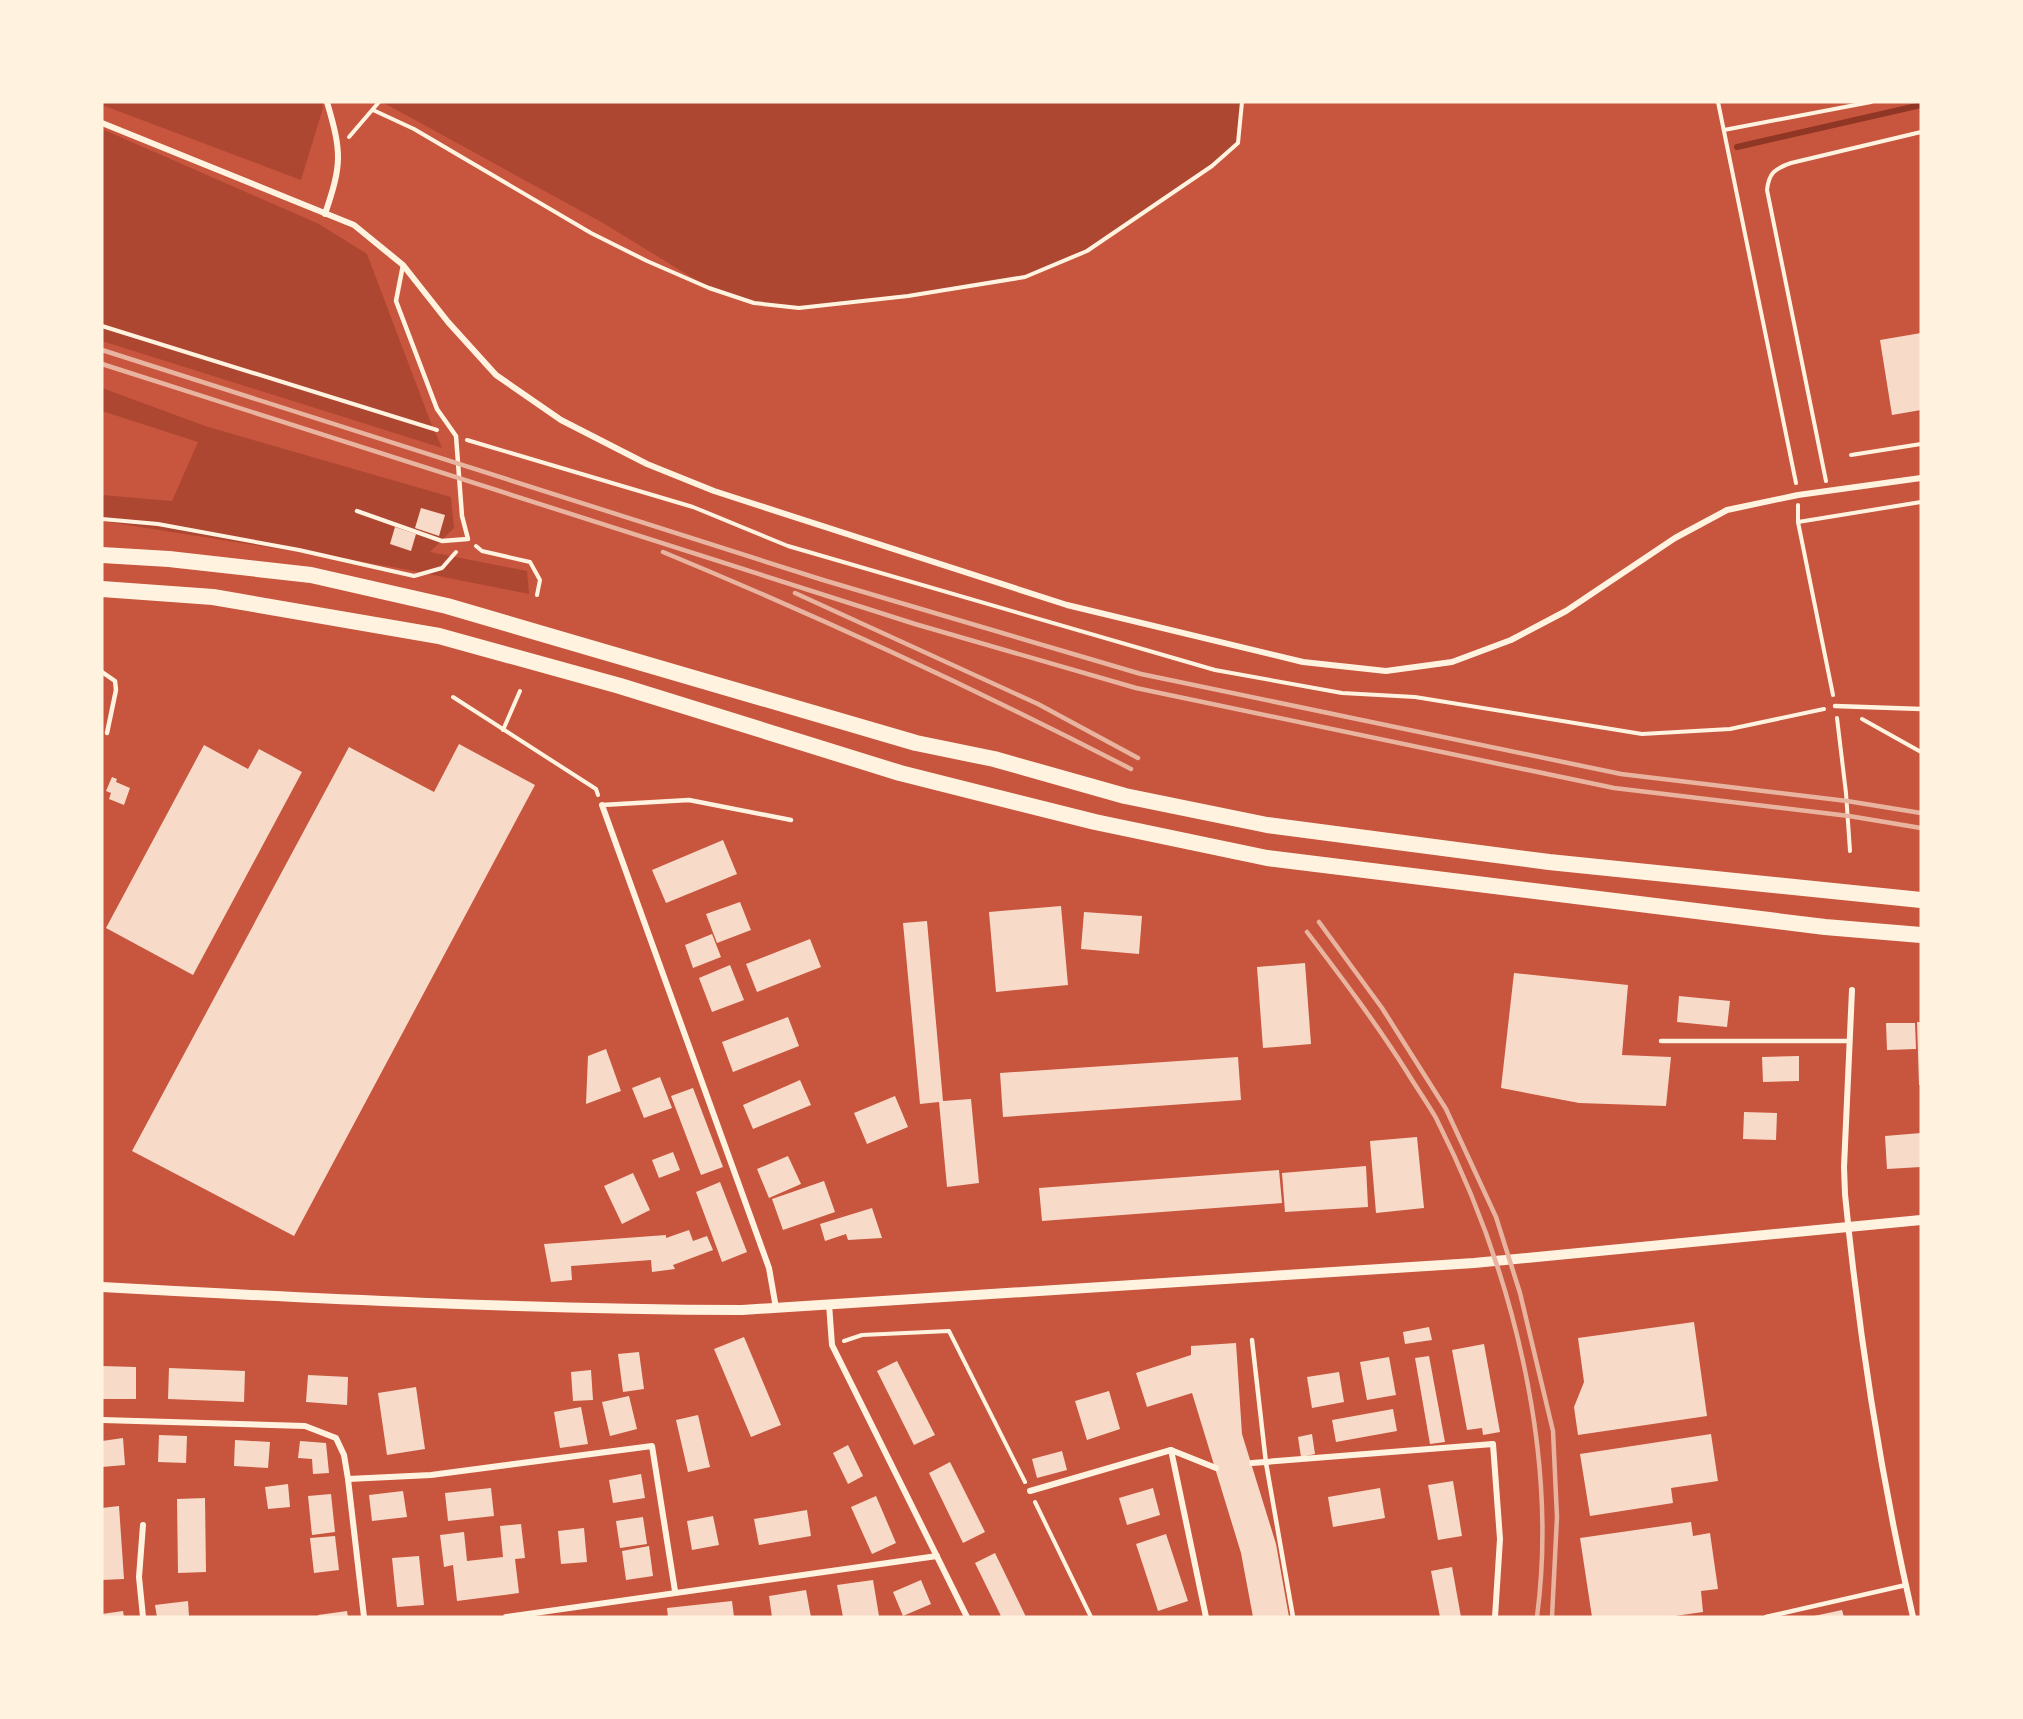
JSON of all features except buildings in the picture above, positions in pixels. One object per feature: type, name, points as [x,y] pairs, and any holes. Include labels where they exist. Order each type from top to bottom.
[{"type":"highway","points":[[102,555],[169,559],[311,575],[447,606],[916,743],[994,759],[1125,796],[1267,825],[1550,862],[1921,900]]},
{"type":"highway","points":[[102,588],[213,597],[439,636],[620,686],[900,773],[1095,822],[1267,858],[1813,926],[1921,934]]},
{"type":"street","points":[[325,214],[338,170],[337,142],[327,102]]},
{"type":"street","points":[[102,123],[354,225],[403,265],[448,322],[496,375],[561,420],[647,464],[714,491],[1067,605],[1303,662],[1386,671],[1452,662],[1511,640],[1566,612],[1647,556],[1727,510],[1798,495],[1921,478]]},
{"type":"street","points":[[602,805],[769,1268],[776,1308]]},
{"type":"street","points":[[1852,990],[1844,1167],[1848,1226],[1870,1394],[1913,1617]]},
{"type":"street","points":[[102,1287],[312,1299],[643,1310],[776,1308],[1474,1263],[1921,1220]]},
{"type":"street","points":[[829,1304],[832,1345],[938,1556],[966,1617]]},
{"type":"street","points":[[102,1420],[305,1426],[336,1438],[344,1455],[348,1479],[364,1617]]},
{"type":"street","points":[[1252,1463],[1493,1444],[1500,1539],[1495,1617]]},
{"type":"street","points":[[348,1479],[431,1475],[652,1446],[675,1591]]},
{"type":"street","points":[[1030,1491],[1171,1450],[1215,1468]]},
{"type":"street","points":[[1171,1450],[1206,1617]]},
{"type":"street","points":[[143,1525],[139,1577],[143,1617]]},
{"type":"street","points":[[506,1617],[675,1591],[938,1556]]},
{"type":"lane","points":[[357,511],[442,541],[468,539],[462,516],[456,436],[436,409],[396,301],[403,265]]},
{"type":"lane","points":[[102,672],[115,681],[116,690],[107,733]]},
{"type":"lane","points":[[1835,706],[1921,709]]},
{"type":"lane","points":[[602,805],[689,800],[791,820]]},
{"type":"lane","points":[[1661,1041],[1850,1041]]},
{"type":"lane","points":[[1252,1340],[1266,1463],[1293,1617]]},
{"type":"lane","points":[[1766,1617],[1906,1585]]},
{"type":"path","points":[[337,142],[348,138],[379,102]]},
{"type":"path","points":[[373,110],[414,129],[591,233],[648,261],[709,288],[754,303],[799,308],[908,296],[1025,277],[1087,251],[1212,166],[1238,143],[1242,102]]},
{"type":"path","points":[[1718,102],[1798,495],[1798,522],[1835,706],[1846,793],[1850,851]]},
{"type":"path","points":[[1725,130],[1871,102]]},
{"type":"path","points":[[1828,491],[1767,190],[1769,177],[1775,168],[1791,163],[1921,132]]},
{"type":"path","points":[[102,326],[456,436]]},
{"type":"path","points":[[1851,455],[1921,444]]},
{"type":"path","points":[[1798,522],[1921,502]]},
{"type":"path","points":[[102,519],[158,524],[299,550],[414,576],[442,568],[468,539],[482,551],[530,562],[540,580],[537,595]]},
{"type":"path","points":[[502,730],[520,691]]},
{"type":"path","points":[[453,697],[596,789],[602,805]]},
{"type":"path","points":[[1588,725],[1642,734],[1730,729],[1835,706],[1897,737],[1921,752]]},
{"type":"path","points":[[832,1345],[862,1335],[949,1331],[1091,1617]]},
{"type":"shaded area","points":[[102,102],[322,102],[323,108],[301,180],[102,105]]},
{"type":"shaded area","points":[[382,102],[1242,102],[1238,143],[1212,166],[1087,251],[1025,277],[908,296],[799,308],[754,303],[709,288],[603,223]]},
{"type":"shaded area","points":[[102,129],[319,224],[367,254],[442,448],[102,341]]},
{"type":"shaded area","points":[[102,388],[205,426],[451,497],[454,528],[430,552],[527,571],[529,594],[393,567],[102,521],[102,495],[172,501],[198,442],[102,411]]},
{"type":"waterway","points":[[1737,147],[1921,105]]},
{"type":"railway","points":[[102,350],[823,580],[1141,674],[1621,774],[1847,801],[1921,813]]},
{"type":"railway","points":[[102,364],[915,624],[1136,688],[1614,788],[1849,816],[1921,828]]},
{"type":"railway","points":[[663,552],[899,656],[1131,769]]},
{"type":"railway","points":[[795,593],[1038,704],[1138,758]]},
{"type":"railway","points":[[1319,922],[1382,1008],[1446,1109],[1496,1217],[1520,1293],[1553,1431],[1557,1517],[1552,1617]]},
{"type":"railway","points":[[1307,932],[1371,1018],[1433,1112],[1463,1175],[1487,1235],[1507,1297],[1523,1360],[1534,1425],[1541,1489],[1542,1554],[1537,1617]]}]
